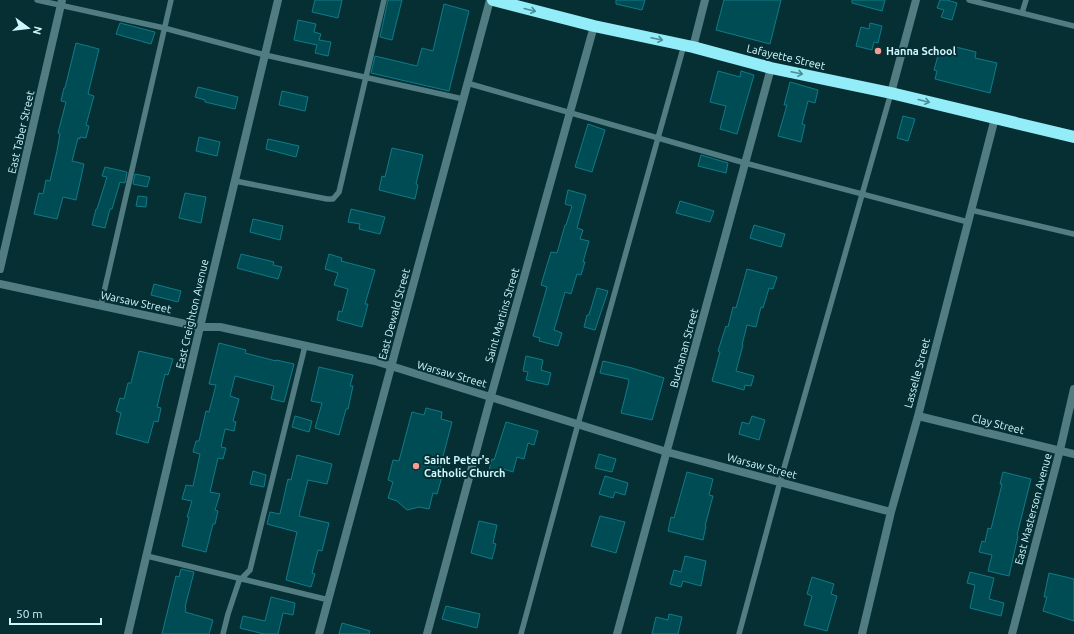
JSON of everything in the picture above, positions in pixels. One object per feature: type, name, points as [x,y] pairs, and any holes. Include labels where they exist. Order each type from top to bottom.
[{"type":"highway","name":"Lafayette Street","points":[[491,0],[594,26],[688,46],[771,68],[891,93],[1074,137]]},
{"type":"street","name":"East Creighton Avenue","points":[[128,634],[278,0]]},
{"type":"street","name":"East Dewald Street","points":[[319,634],[467,83],[491,0]]},
{"type":"street","points":[[688,46],[705,0]]},
{"type":"street","points":[[891,93],[916,0]]},
{"type":"street","name":"East Taber Street","points":[[0,269],[62,3]]},
{"type":"street","name":"Saint Martins Street","points":[[427,634],[491,396],[594,26]]},
{"type":"street","name":"Buchanan Street","points":[[618,634],[771,68]]},
{"type":"street","name":"Lasselle Street","points":[[862,634],[891,512],[918,416],[995,118]]},
{"type":"street","name":"Warsaw Street","points":[[0,284],[200,327],[220,327],[374,362],[491,396],[667,452],[891,512]]},
{"type":"street","name":"East Masterson Avenue","points":[[1012,634],[1060,450],[1074,389]]},
{"type":"street","name":"Clay Street","points":[[918,416],[1074,454]]},
{"type":"lane","points":[[37,0],[62,3],[265,55],[463,99]]},
{"type":"lane","points":[[101,306],[171,0]]},
{"type":"lane","points":[[235,181],[327,199],[333,199],[339,192],[384,0]]},
{"type":"lane","points":[[969,0],[1074,26]]},
{"type":"lane","points":[[1022,13],[1026,0]]},
{"type":"lane","points":[[521,634],[658,138],[688,46]]},
{"type":"lane","points":[[467,83],[745,163],[968,222]]},
{"type":"lane","points":[[739,634],[780,482],[891,93]]},
{"type":"lane","points":[[971,210],[1074,234]]},
{"type":"lane","points":[[224,634],[230,607],[239,581],[250,570],[305,346]]},
{"type":"lane","points":[[147,556],[328,600]]},
{"type":"building","points":[[315,0],[342,0],[338,18],[312,12]]},
{"type":"building","points":[[388,0],[402,0],[392,40],[380,37]]},
{"type":"building","points":[[616,0],[645,0],[642,10],[616,4]]},
{"type":"building","points":[[724,0],[781,0],[770,44],[716,30]]},
{"type":"building","points":[[852,0],[885,0],[882,11],[852,3]]},
{"type":"building","points":[[940,0],[947,0],[957,3],[952,20],[941,17],[944,10],[937,8]]},
{"type":"building","points":[[444,4],[469,11],[449,91],[371,73],[375,56],[417,66],[422,48],[433,51]]},
{"type":"building","points":[[298,20],[316,24],[314,32],[321,34],[319,40],[331,42],[328,56],[315,53],[317,45],[294,40]]},
{"type":"building","points":[[120,23],[155,32],[151,44],[116,34]]},
{"type":"building","points":[[870,23],[882,26],[878,43],[874,42],[872,50],[856,46],[861,27],[869,29]]},
{"type":"building","points":[[76,43],[99,49],[88,94],[94,96],[86,125],[89,126],[86,138],[78,138],[72,161],[84,164],[76,200],[63,197],[57,219],[34,214],[39,193],[43,194],[46,180],[50,181],[60,134],[58,133],[66,102],[61,101]]},
{"type":"building","points":[[956,47],[976,52],[975,58],[997,63],[990,93],[935,79],[937,71],[934,70],[939,52],[954,56]]},
{"type":"building","points":[[718,71],[740,77],[741,71],[754,75],[737,134],[720,129],[726,106],[710,102]]},
{"type":"building","points":[[790,82],[818,90],[815,103],[808,101],[802,124],[805,125],[801,142],[778,136],[787,105],[784,105]]},
{"type":"building","points":[[198,87],[238,97],[235,109],[205,102],[205,100],[195,97]]},
{"type":"building","points":[[282,91],[308,97],[305,111],[279,105]]},
{"type":"building","points":[[903,116],[915,119],[908,141],[897,138]]},
{"type":"building","points":[[588,124],[605,130],[592,172],[575,167]]},
{"type":"building","points":[[199,137],[220,142],[217,156],[196,151]]},
{"type":"building","points":[[268,139],[299,146],[296,157],[266,149]]},
{"type":"building","points":[[392,148],[423,155],[416,184],[418,185],[415,199],[379,190],[382,176],[385,177]]},
{"type":"building","points":[[701,155],[728,163],[726,173],[698,166]]},
{"type":"building","points":[[105,167],[127,172],[125,183],[120,182],[105,228],[92,225],[107,177],[102,176]]},
{"type":"building","points":[[135,174],[150,177],[147,187],[133,184]]},
{"type":"building","points":[[568,190],[586,195],[577,228],[583,230],[580,239],[589,241],[581,275],[577,274],[571,294],[565,292],[554,330],[562,333],[558,346],[539,341],[540,338],[533,336],[547,287],[541,285],[547,265],[551,252],[557,253],[572,206],[565,204]]},
{"type":"building","points":[[185,193],[206,197],[201,223],[179,218]]},
{"type":"building","points":[[138,196],[147,197],[146,207],[136,206]]},
{"type":"building","points":[[680,201],[714,211],[710,222],[676,213]]},
{"type":"building","points":[[351,209],[385,217],[380,234],[359,229],[360,224],[348,222]]},
{"type":"building","points":[[253,219],[283,226],[280,240],[250,232]]},
{"type":"building","points":[[754,225],[785,234],[781,247],[750,238]]},
{"type":"building","points":[[241,254],[274,262],[273,265],[282,267],[278,279],[237,268]]},
{"type":"building","points":[[329,254],[342,258],[341,261],[375,270],[365,304],[368,304],[362,327],[337,320],[339,311],[342,312],[348,289],[334,285],[338,273],[325,269]]},
{"type":"building","points":[[747,269],[777,277],[773,289],[769,288],[763,308],[761,307],[756,327],[747,325],[736,371],[754,376],[751,386],[745,385],[744,390],[712,381],[720,352],[718,351],[726,326],[728,327],[733,307],[736,308]]},
{"type":"building","points":[[154,284],[181,291],[178,302],[151,295]]},
{"type":"building","points":[[597,288],[608,291],[595,330],[584,327]]},
{"type":"building","points":[[219,343],[246,350],[245,353],[294,364],[284,402],[271,399],[274,386],[235,376],[230,396],[239,399],[233,421],[236,422],[234,431],[225,429],[221,447],[226,448],[223,459],[218,458],[210,492],[220,494],[215,510],[218,511],[215,524],[213,524],[206,552],[182,546],[189,517],[187,517],[192,501],[182,499],[186,485],[193,486],[200,454],[193,452],[196,441],[199,441],[206,411],[209,412],[216,385],[209,384]]},
{"type":"building","points":[[139,351],[173,359],[168,375],[165,374],[157,407],[161,408],[158,422],[154,421],[148,443],[116,434],[121,413],[116,411],[120,398],[124,399],[128,383],[131,383]]},
{"type":"building","points":[[526,356],[543,360],[541,370],[551,373],[548,385],[526,380],[528,372],[523,371]]},
{"type":"building","points":[[603,361],[664,378],[652,420],[621,413],[629,381],[628,379],[600,373]]},
{"type":"building","points":[[319,367],[353,375],[350,386],[353,386],[348,409],[346,409],[339,435],[315,428],[322,403],[311,401]]},
{"type":"building","name":"Saint Peter's Catholic Church","points":[[426,408],[442,412],[441,419],[452,422],[439,472],[443,473],[437,494],[433,493],[429,509],[419,507],[407,510],[397,501],[388,498],[393,482],[388,480],[393,460],[399,461],[412,412],[424,415]]},
{"type":"building","points":[[295,416],[312,421],[309,432],[292,427]]},
{"type":"building","points":[[752,416],[765,420],[759,440],[739,434],[742,422],[749,424]]},
{"type":"building","points":[[506,422],[538,431],[534,445],[528,443],[524,459],[517,457],[513,472],[504,469],[503,473],[489,470],[492,459],[494,460]]},
{"type":"building","points":[[599,454],[616,459],[612,472],[595,468]]},
{"type":"building","points":[[297,455],[332,464],[327,484],[308,480],[299,516],[329,523],[322,551],[318,550],[312,573],[315,574],[311,587],[286,580],[297,532],[267,524],[270,512],[280,514],[288,479],[291,480]]},
{"type":"building","points":[[253,471],[266,475],[264,487],[250,484]]},
{"type":"building","points":[[687,472],[713,479],[709,495],[713,496],[703,540],[668,531],[671,517],[674,518]]},
{"type":"building","points":[[1003,472],[1031,479],[1017,535],[1009,576],[988,571],[992,555],[979,552],[982,541],[985,542],[988,528],[991,529],[1002,484],[1000,484]]},
{"type":"building","points":[[605,476],[628,483],[625,495],[615,492],[613,498],[599,494]]},
{"type":"building","points":[[600,516],[625,522],[616,553],[591,546]]},
{"type":"building","points":[[479,521],[497,525],[493,543],[496,544],[492,559],[471,553]]},
{"type":"building","points":[[685,556],[706,561],[701,586],[683,581],[681,587],[670,584],[674,570],[681,572]]},
{"type":"building","points":[[181,569],[194,572],[185,612],[213,620],[209,634],[162,634],[176,576],[179,577]]},
{"type":"building","points":[[970,572],[994,578],[989,599],[1004,603],[1001,616],[970,608],[975,585],[967,583]]},
{"type":"building","points":[[1049,573],[1074,579],[1074,621],[1043,611],[1047,597],[1044,597]]},
{"type":"building","points":[[812,577],[834,584],[831,594],[837,596],[827,631],[804,625],[812,596],[807,594]]},
{"type":"building","points":[[271,597],[295,603],[293,615],[283,613],[278,634],[264,634],[240,628],[243,616],[265,621]]},
{"type":"building","points":[[446,606],[480,614],[477,628],[442,619]]},
{"type":"building","points":[[669,614],[682,617],[678,634],[652,634],[656,617],[668,620]]},
{"type":"building","points":[[342,623],[370,631],[369,634],[339,634]]},
{"type":"place","name":"Hanna School","points":[[878,51]]},
{"type":"place","name":"Saint Peter's Catholic Church","points":[[416,466]]}]
